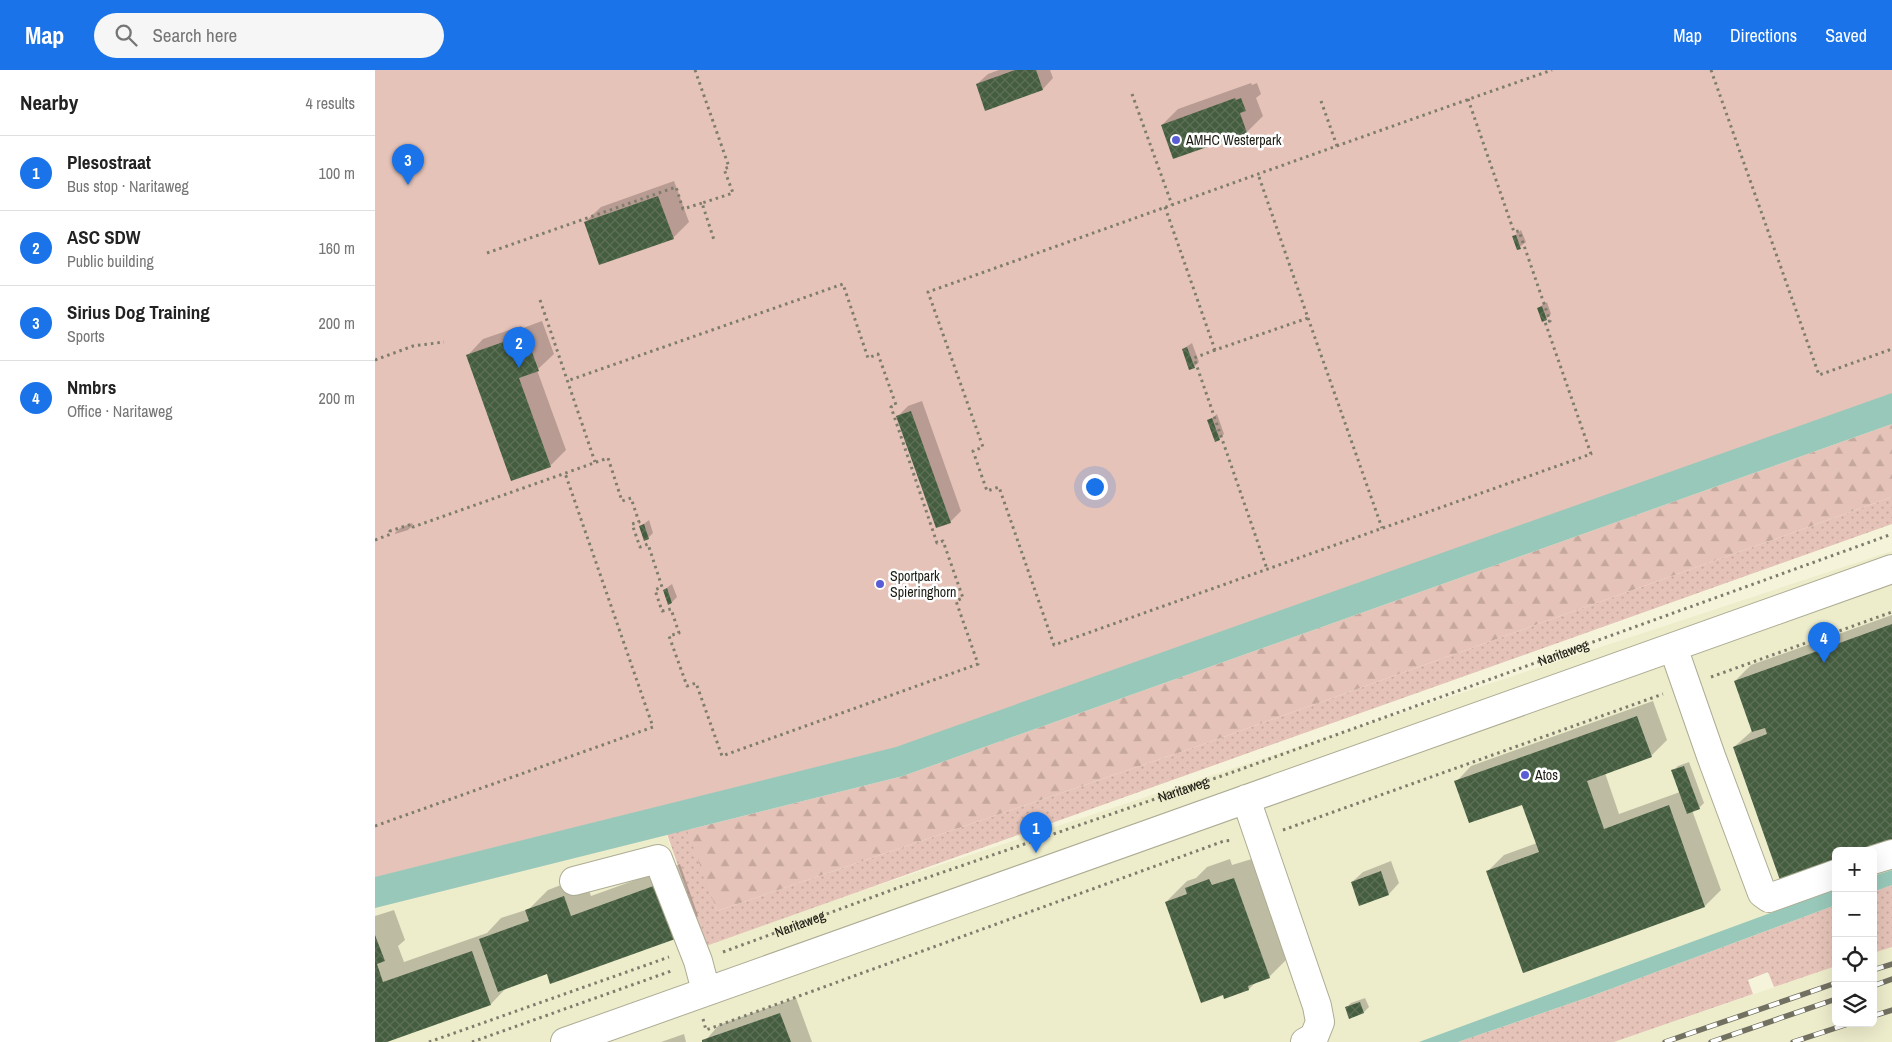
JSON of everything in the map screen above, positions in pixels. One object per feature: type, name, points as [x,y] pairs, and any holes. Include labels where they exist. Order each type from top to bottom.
[{"type":"street","points":[[565,1042],[704,1004],[1246,799],[1892,569]]},
{"type":"street","points":[[1673,647],[1762,893],[1769,898],[1832,875]]},
{"type":"street","points":[[1246,799],[1317,1006],[1319,1022],[1314,1037],[1305,1042]]},
{"type":"street","points":[[1877,859],[1892,854]]},
{"type":"street","points":[[574,881],[658,859],[695,955],[704,1004]]},
{"type":"path","points":[[487,253],[676,187],[683,210],[733,193],[724,169],[729,167],[695,70]]},
{"type":"path","points":[[1468,100],[1514,232],[1519,231],[1550,321],[1545,322],[1591,454],[1054,645],[999,487],[987,491],[984,483],[973,451],[983,448],[928,292],[1552,70]]},
{"type":"path","points":[[1711,70],[1819,375],[1892,349]]},
{"type":"path","points":[[1132,94],[1172,205]]},
{"type":"path","points":[[1321,101],[1337,146]]},
{"type":"path","points":[[1258,174],[1383,528]]},
{"type":"path","points":[[702,203],[714,240]]},
{"type":"path","points":[[1165,207],[1215,350]]},
{"type":"path","points":[[375,540],[391,534],[390,531],[411,524],[413,527],[608,458],[622,501],[631,498],[639,522],[632,524],[637,539],[640,547],[648,544],[662,587],[655,590],[663,611],[671,608],[679,633],[669,636],[687,686],[697,683],[721,756],[978,664],[956,601],[963,598],[943,541],[937,543],[891,407],[896,406],[878,354],[868,358],[843,284],[567,381]]},
{"type":"path","points":[[539,300],[595,462]]},
{"type":"path","points":[[1267,569],[1194,358],[1308,318]]},
{"type":"path","points":[[375,360],[413,346],[445,342]]},
{"type":"path","points":[[375,826],[653,727],[565,473]]},
{"type":"path","name":"Naritaweg","points":[[472,1042],[695,955],[900,887],[1236,771],[1892,534]]},
{"type":"path","points":[[704,1004],[707,1030],[1224,841],[1260,838],[1892,612]]},
{"type":"path","points":[[429,1042],[695,955]]},
{"type":"shaded area","points":[[1892,551],[1892,872],[1877,878],[1877,847],[1832,847],[1832,894],[1424,1042],[375,1042],[375,904],[664,828],[703,943]]},
{"type":"shaded area","points":[[1892,947],[1892,1042],[1614,1042],[1832,967],[1832,1027],[1877,1027],[1877,952]]},
{"type":"green space","name":"Sportpark Spieringhorn","points":[[375,70],[1892,70],[1892,403],[877,765],[375,878]]},
{"type":"green space","points":[[1892,424],[1892,497],[1204,744],[717,911],[687,830],[903,776]]},
{"type":"green space","points":[[1892,497],[1892,524],[706,946],[667,834],[689,829],[717,911],[1204,744]]},
{"type":"green space","points":[[1892,885],[1892,947],[1877,952],[1877,892]]},
{"type":"green space","points":[[1832,906],[1832,967],[1774,987],[1768,972],[1748,980],[1753,994],[1614,1042],[1458,1042],[1589,997]]},
{"type":"water","points":[[1892,393],[1892,424],[903,776],[375,908],[375,877],[896,747]]},
{"type":"water","points":[[1892,870],[1892,885],[1877,891],[1877,875]]},
{"type":"water","points":[[1832,890],[1832,906],[1589,997],[1458,1042],[1419,1042]]},
{"type":"building","points":[[1015,70],[1036,70],[1043,90],[985,111],[976,84]]},
{"type":"building","points":[[1235,98],[1236,100],[1241,98],[1246,111],[1240,113],[1247,133],[1173,159],[1161,125]]},
{"type":"building","points":[[658,196],[674,239],[599,265],[584,222]]},
{"type":"building","points":[[1516,235],[1521,249],[1517,250],[1512,236]]},
{"type":"building","points":[[1542,306],[1547,320],[1542,322],[1537,308]]},
{"type":"building","points":[[526,336],[539,371],[519,378],[551,467],[511,481],[466,355]]},
{"type":"building","points":[[1187,347],[1195,368],[1189,370],[1182,349]]},
{"type":"building","points":[[911,411],[951,523],[936,528],[896,416]]},
{"type":"building","points":[[1212,418],[1220,440],[1215,442],[1207,420]]},
{"type":"building","points":[[644,524],[649,539],[644,541],[639,526]]},
{"type":"building","points":[[667,588],[672,603],[668,605],[663,590]]},
{"type":"building","points":[[1892,624],[1892,843],[1877,849],[1877,847],[1832,847],[1832,864],[1781,883],[1733,747],[1767,734],[1765,728],[1752,732],[1734,681]]},
{"type":"building","points":[[1637,716],[1652,757],[1587,781],[1604,829],[1669,805],[1705,907],[1523,973],[1486,871],[1539,852],[1522,805],[1469,823],[1454,781]]},
{"type":"building","points":[[1684,766],[1700,809],[1687,814],[1671,770]]},
{"type":"building","points":[[1381,871],[1389,895],[1359,906],[1351,882]]},
{"type":"building","points":[[1234,878],[1270,978],[1248,986],[1249,990],[1224,999],[1223,995],[1201,1003],[1165,902],[1187,894],[1185,888],[1209,879],[1212,885]]},
{"type":"building","points":[[659,884],[678,938],[550,984],[547,974],[498,992],[479,939],[529,921],[525,910],[564,896],[571,916]]},
{"type":"building","points":[[375,935],[385,961],[377,964],[383,982],[472,951],[491,1005],[387,1042],[375,1042]]},
{"type":"building","points":[[1360,1002],[1364,1013],[1349,1019],[1345,1007]]},
{"type":"building","points":[[780,1013],[791,1042],[702,1042],[702,1040]]},
{"type":"railway","points":[[1877,969],[1892,964]]},
{"type":"railway","points":[[1877,985],[1892,979]]},
{"type":"railway","points":[[1665,1042],[1832,984]]},
{"type":"railway","points":[[1711,1042],[1832,1000]]},
{"type":"railway","points":[[1877,1015],[1892,1010]]},
{"type":"railway","points":[[1793,1042],[1839,1027]]},
{"type":"place","name":"AMHC Westerpark","points":[[1176,140]]},
{"type":"place","name":"Sirius Dog Training","points":[[408,185]]},
{"type":"place","name":"ASC SDW","points":[[519,368]]},
{"type":"place","name":"Sportpark Spieringhorn","points":[[880,584]]},
{"type":"place","name":"Nmbrs","points":[[1824,663]]},
{"type":"place","name":"Atos","points":[[1525,775]]},
{"type":"place","name":"Plesostraat","points":[[1036,853]]}]
